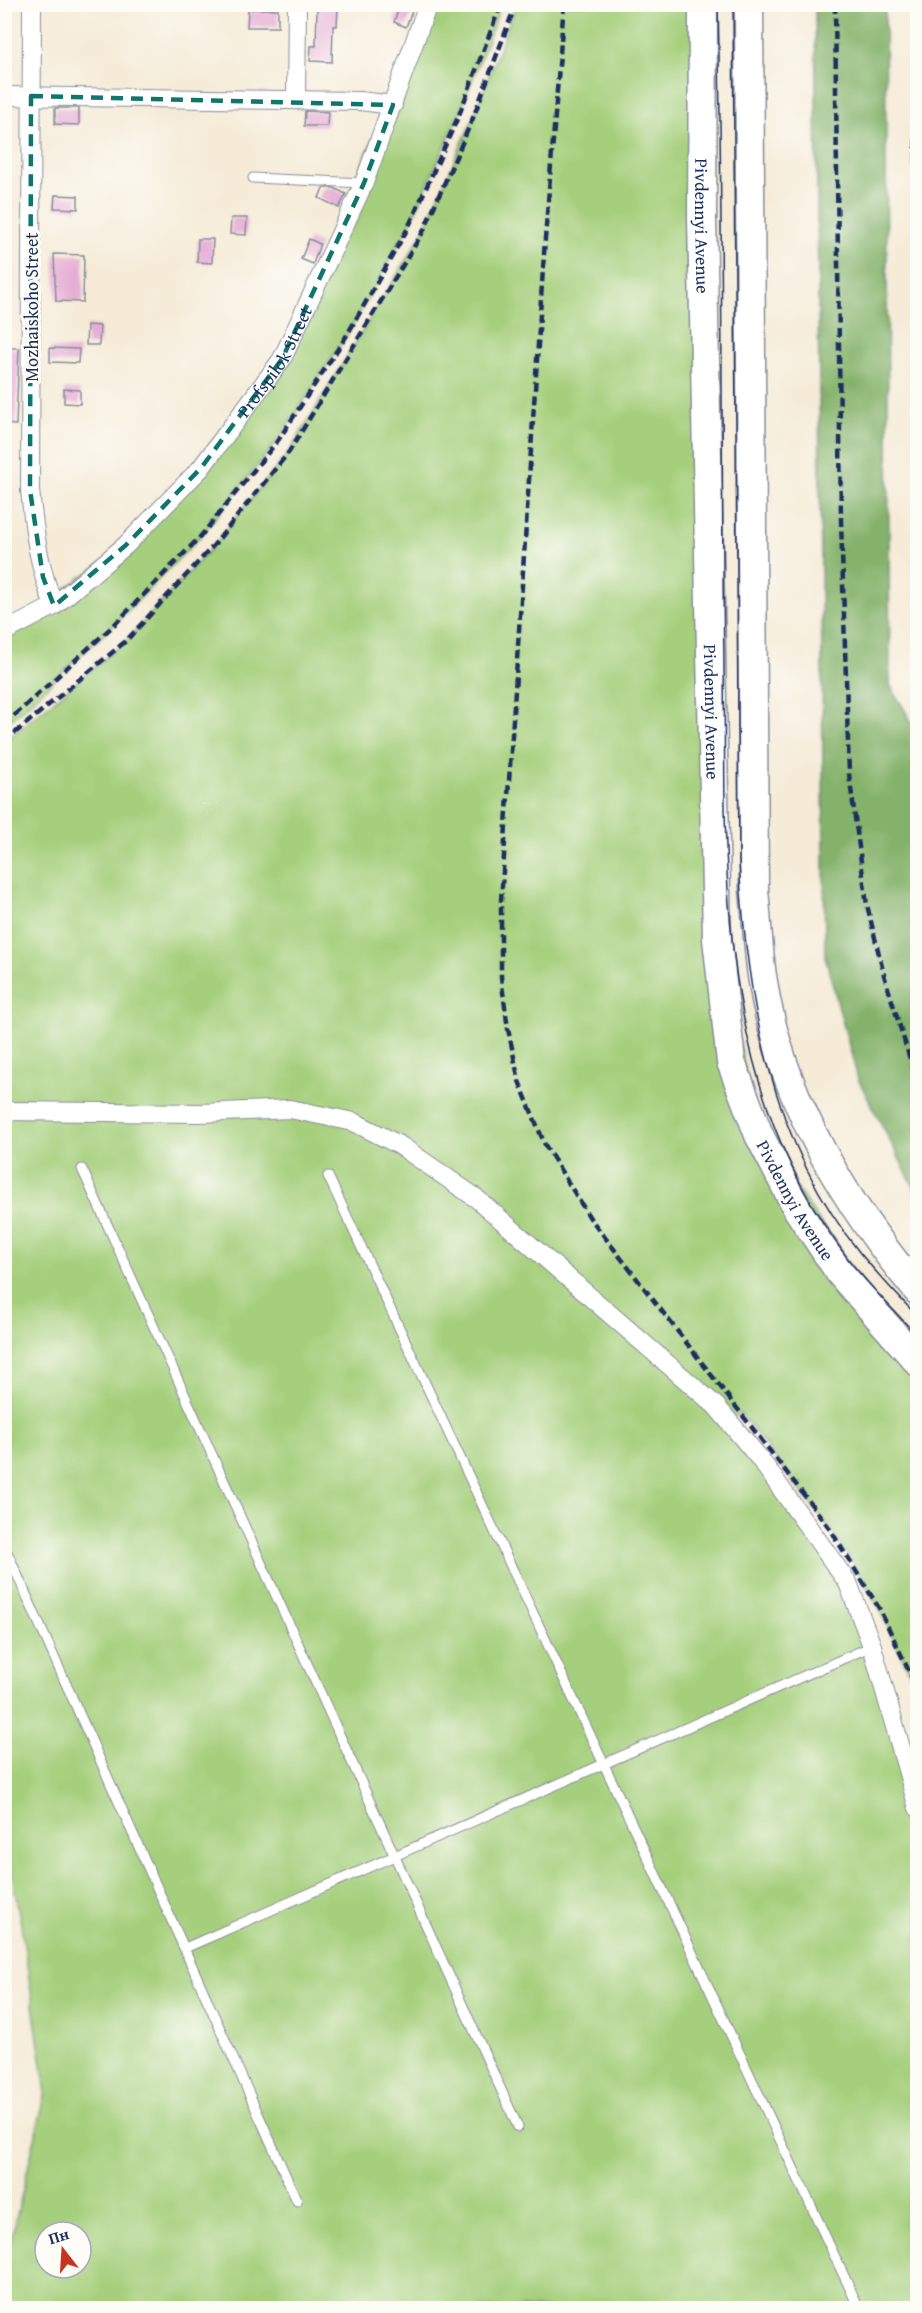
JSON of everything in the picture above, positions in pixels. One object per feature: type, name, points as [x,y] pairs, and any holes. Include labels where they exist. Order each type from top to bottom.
[{"type":"main road","name":"Pivdennyi Avenue","points":[[703,4],[702,219],[717,939],[731,1062],[759,1135],[798,1210],[840,1273],[918,1362]]},
{"type":"main road","points":[[749,4],[754,890],[762,977],[771,1020],[794,1093],[812,1135],[853,1206],[918,1290]]},
{"type":"street","name":"Mozhaiskoho Street","points":[[32,4],[30,490],[40,567],[54,606]]},
{"type":"street","points":[[296,100],[297,4]]},
{"type":"street","name":"Profspilok Street","points":[[4,632],[54,606],[126,545],[201,468],[282,359],[364,183],[428,4]]},
{"type":"street","points":[[4,96],[360,101],[393,105]]},
{"type":"street","points":[[4,1111],[201,1113],[290,1109],[354,1122],[401,1146],[476,1198],[730,1420],[848,1583],[872,1646],[918,1808]]},
{"type":"lane","points":[[253,178],[364,183]]},
{"type":"lane","points":[[81,1169],[518,2127]]},
{"type":"lane","points":[[328,1176],[859,2308]]},
{"type":"lane","points":[[4,1545],[297,2201]]},
{"type":"lane","points":[[185,1948],[872,1646]]},
{"type":"highlighted area","points":[[31,96],[393,105],[364,183],[282,359],[201,468],[126,545],[54,606],[43,577],[30,490]]},
{"type":"green space","points":[[428,5],[501,5],[459,115],[408,228],[347,335],[279,439],[200,537],[115,624],[5,725],[5,632],[126,545],[282,359]]},
{"type":"green space","points":[[516,5],[703,5],[717,938],[759,1135],[917,1362],[917,1682],[915,1684],[879,1608],[855,1566],[828,1526],[740,1413],[730,1420],[848,1583],[917,1808],[917,2308],[5,2308],[5,2266],[46,2092],[20,1918],[4,1833],[4,742],[126,641],[213,546],[289,452],[423,232],[473,118]]},
{"type":"green space","points":[[815,5],[885,5],[890,685],[917,731],[917,1193],[858,1079],[825,956]]},
{"type":"building","points":[[400,4],[413,9],[406,27],[394,22]]},
{"type":"building","points":[[317,7],[338,8],[337,26],[333,26],[332,62],[310,61],[311,46],[316,46]]},
{"type":"building","points":[[248,9],[278,9],[278,27],[247,27]]},
{"type":"building","points":[[55,108],[79,108],[79,125],[55,124]]},
{"type":"building","points":[[305,111],[328,112],[327,126],[304,126]]},
{"type":"building","points":[[323,188],[334,188],[346,194],[339,208],[319,198]]},
{"type":"building","points":[[55,195],[78,196],[78,209],[54,208]]},
{"type":"building","points":[[231,218],[247,218],[246,235],[230,234]]},
{"type":"building","points":[[198,239],[213,239],[212,263],[197,262]]},
{"type":"building","points":[[309,239],[320,244],[313,264],[301,259]]},
{"type":"building","points":[[54,254],[84,255],[83,302],[56,301]]},
{"type":"building","points":[[87,325],[100,326],[99,345],[86,345]]},
{"type":"building","points":[[4,348],[19,348],[16,425],[4,424]]},
{"type":"building","points":[[50,348],[79,349],[78,363],[50,362]]},
{"type":"building","points":[[64,389],[80,390],[80,404],[64,403]]},
{"type":"tram line","points":[[718,4],[726,832],[732,943],[740,998],[751,1052],[767,1106],[782,1146],[802,1186],[848,1259],[918,1337]]},
{"type":"tram line","points":[[733,4],[739,859],[748,963],[768,1066],[784,1116],[804,1164],[829,1210],[860,1253],[918,1317]]},
{"type":"railway","points":[[4,725],[115,624],[200,537],[279,439],[347,335],[408,228],[459,115],[501,4]]},
{"type":"railway","points":[[4,742],[126,641],[213,546],[289,452],[423,232],[473,118],[516,4]]},
{"type":"railway","points":[[564,4],[545,239],[501,901],[501,977],[508,1029],[519,1081],[545,1145],[590,1218],[828,1526],[879,1608],[918,1690]]},
{"type":"railway","points":[[835,4],[841,520],[849,774],[867,905],[884,975],[918,1085]]},
{"type":"railway","points":[[914,4],[918,353]]}]
